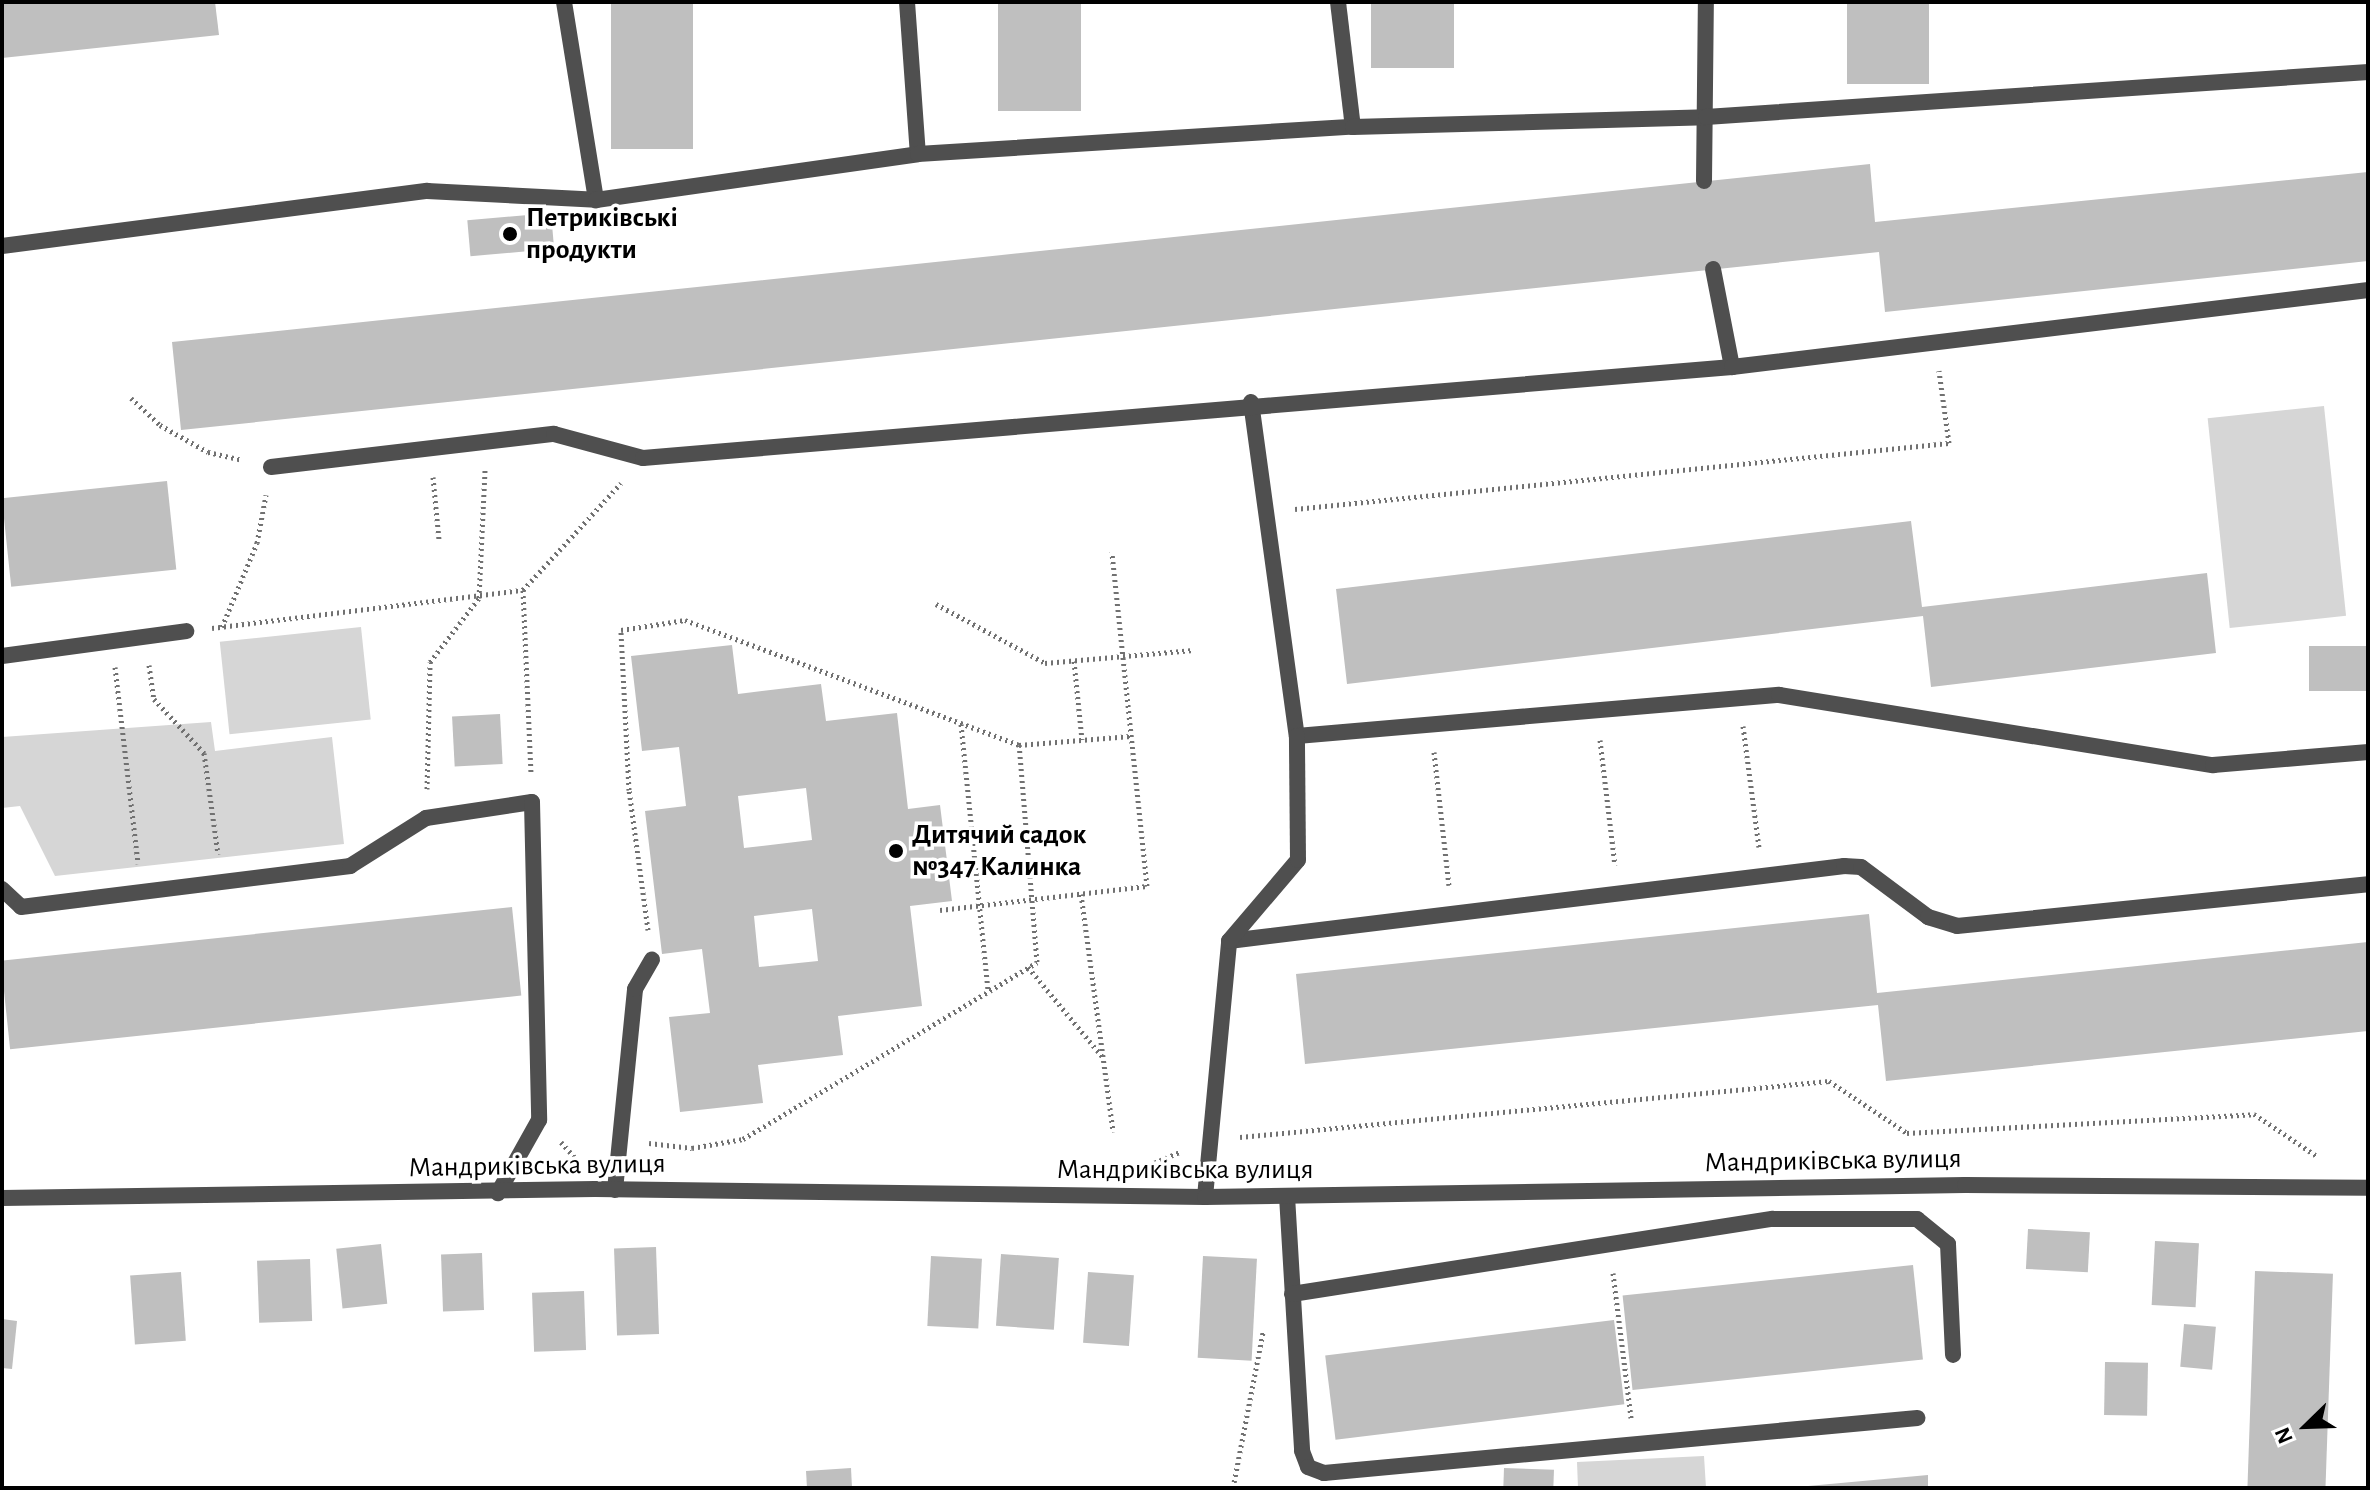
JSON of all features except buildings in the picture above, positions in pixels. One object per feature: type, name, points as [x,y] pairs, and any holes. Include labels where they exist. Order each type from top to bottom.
[{"type":"street","points":[[564,2],[596,200]]},
{"type":"street","points":[[907,2],[918,154]]},
{"type":"street","points":[[1338,2],[1353,127]]},
{"type":"street","points":[[1704,181],[1706,2]]},
{"type":"street","points":[[2,246],[427,191],[596,200],[918,154],[1353,127],[1706,117],[2368,72]]},
{"type":"street","points":[[1713,269],[1732,367]]},
{"type":"street","points":[[271,467],[554,434],[643,458],[1251,402],[1732,367],[2368,290]]},
{"type":"street","points":[[1205,1197],[1213,1140],[1229,941],[1298,860],[1297,736],[1251,402]]},
{"type":"street","points":[[2,656],[186,631]]},
{"type":"street","points":[[1297,736],[1779,695],[2213,765],[2368,752]]},
{"type":"street","points":[[2,889],[21,907],[350,866],[426,818],[532,802],[539,1120],[498,1193]]},
{"type":"street","points":[[1229,941],[1762,876],[1861,867],[1928,917],[1957,926],[2368,884]]},
{"type":"street","points":[[615,1190],[635,989],[652,959]]},
{"type":"street","name":"Мандриківська вулиця","points":[[2,1198],[498,1193],[595,1189],[1205,1197],[1951,1185],[2368,1188]]},
{"type":"street","points":[[1287,1196],[1292,1294],[1308,1467],[1324,1473],[1917,1418]]},
{"type":"street","points":[[1292,1294],[1773,1219],[1917,1219],[1948,1244],[1953,1355]]},
{"type":"path","points":[[1266,512],[1949,443],[1936,342]]},
{"type":"path","points":[[131,398],[160,425],[208,452],[271,467],[257,543],[222,627]]},
{"type":"path","points":[[426,818],[430,662],[479,598],[488,441]]},
{"type":"path","points":[[430,448],[439,539]]},
{"type":"path","points":[[186,631],[479,598],[523,590],[643,458]]},
{"type":"path","points":[[940,910],[1147,886],[1112,552]]},
{"type":"path","points":[[523,590],[532,802]]},
{"type":"path","points":[[936,604],[1045,663],[1193,650]]},
{"type":"path","points":[[652,959],[629,790],[621,630],[685,620],[1019,745],[1131,736]]},
{"type":"path","points":[[145,637],[154,699],[204,753],[222,883]]},
{"type":"path","points":[[112,641],[141,893]]},
{"type":"path","points":[[1074,661],[1082,740]]},
{"type":"path","points":[[1739,699],[1762,876]]},
{"type":"path","points":[[1596,711],[1619,893]]},
{"type":"path","points":[[961,724],[988,991]]},
{"type":"path","points":[[1430,725],[1452,914]]},
{"type":"path","points":[[621,1137],[681,1148],[743,1139],[1037,962],[1019,745]]},
{"type":"path","points":[[1081,894],[1113,1132]]},
{"type":"path","points":[[1028,967],[1103,1056]]},
{"type":"path","points":[[1213,1140],[1829,1081],[1907,1133],[2254,1114],[2330,1165]]},
{"type":"path","points":[[539,1120],[595,1189]]},
{"type":"path","points":[[1609,1243],[1634,1443]]},
{"type":"path","points":[[1233,1488],[1265,1313]]},
{"type":"shaded area","points":[[2324,406],[2346,616],[2230,628],[2208,418]]},
{"type":"shaded area","points":[[361,627],[371,719],[229,734],[220,642]]},
{"type":"shaded area","points":[[211,722],[215,751],[332,737],[344,844],[55,876],[20,806],[2,808],[2,737]]},
{"type":"shaded area","points":[[1704,1456],[1706,1488],[1578,1488],[1577,1462]]},
{"type":"place","name":"Петриківські продукти","points":[[510,234]]},
{"type":"place","name":"Дитячий садок №347 Калинка","points":[[896,851]]}]
